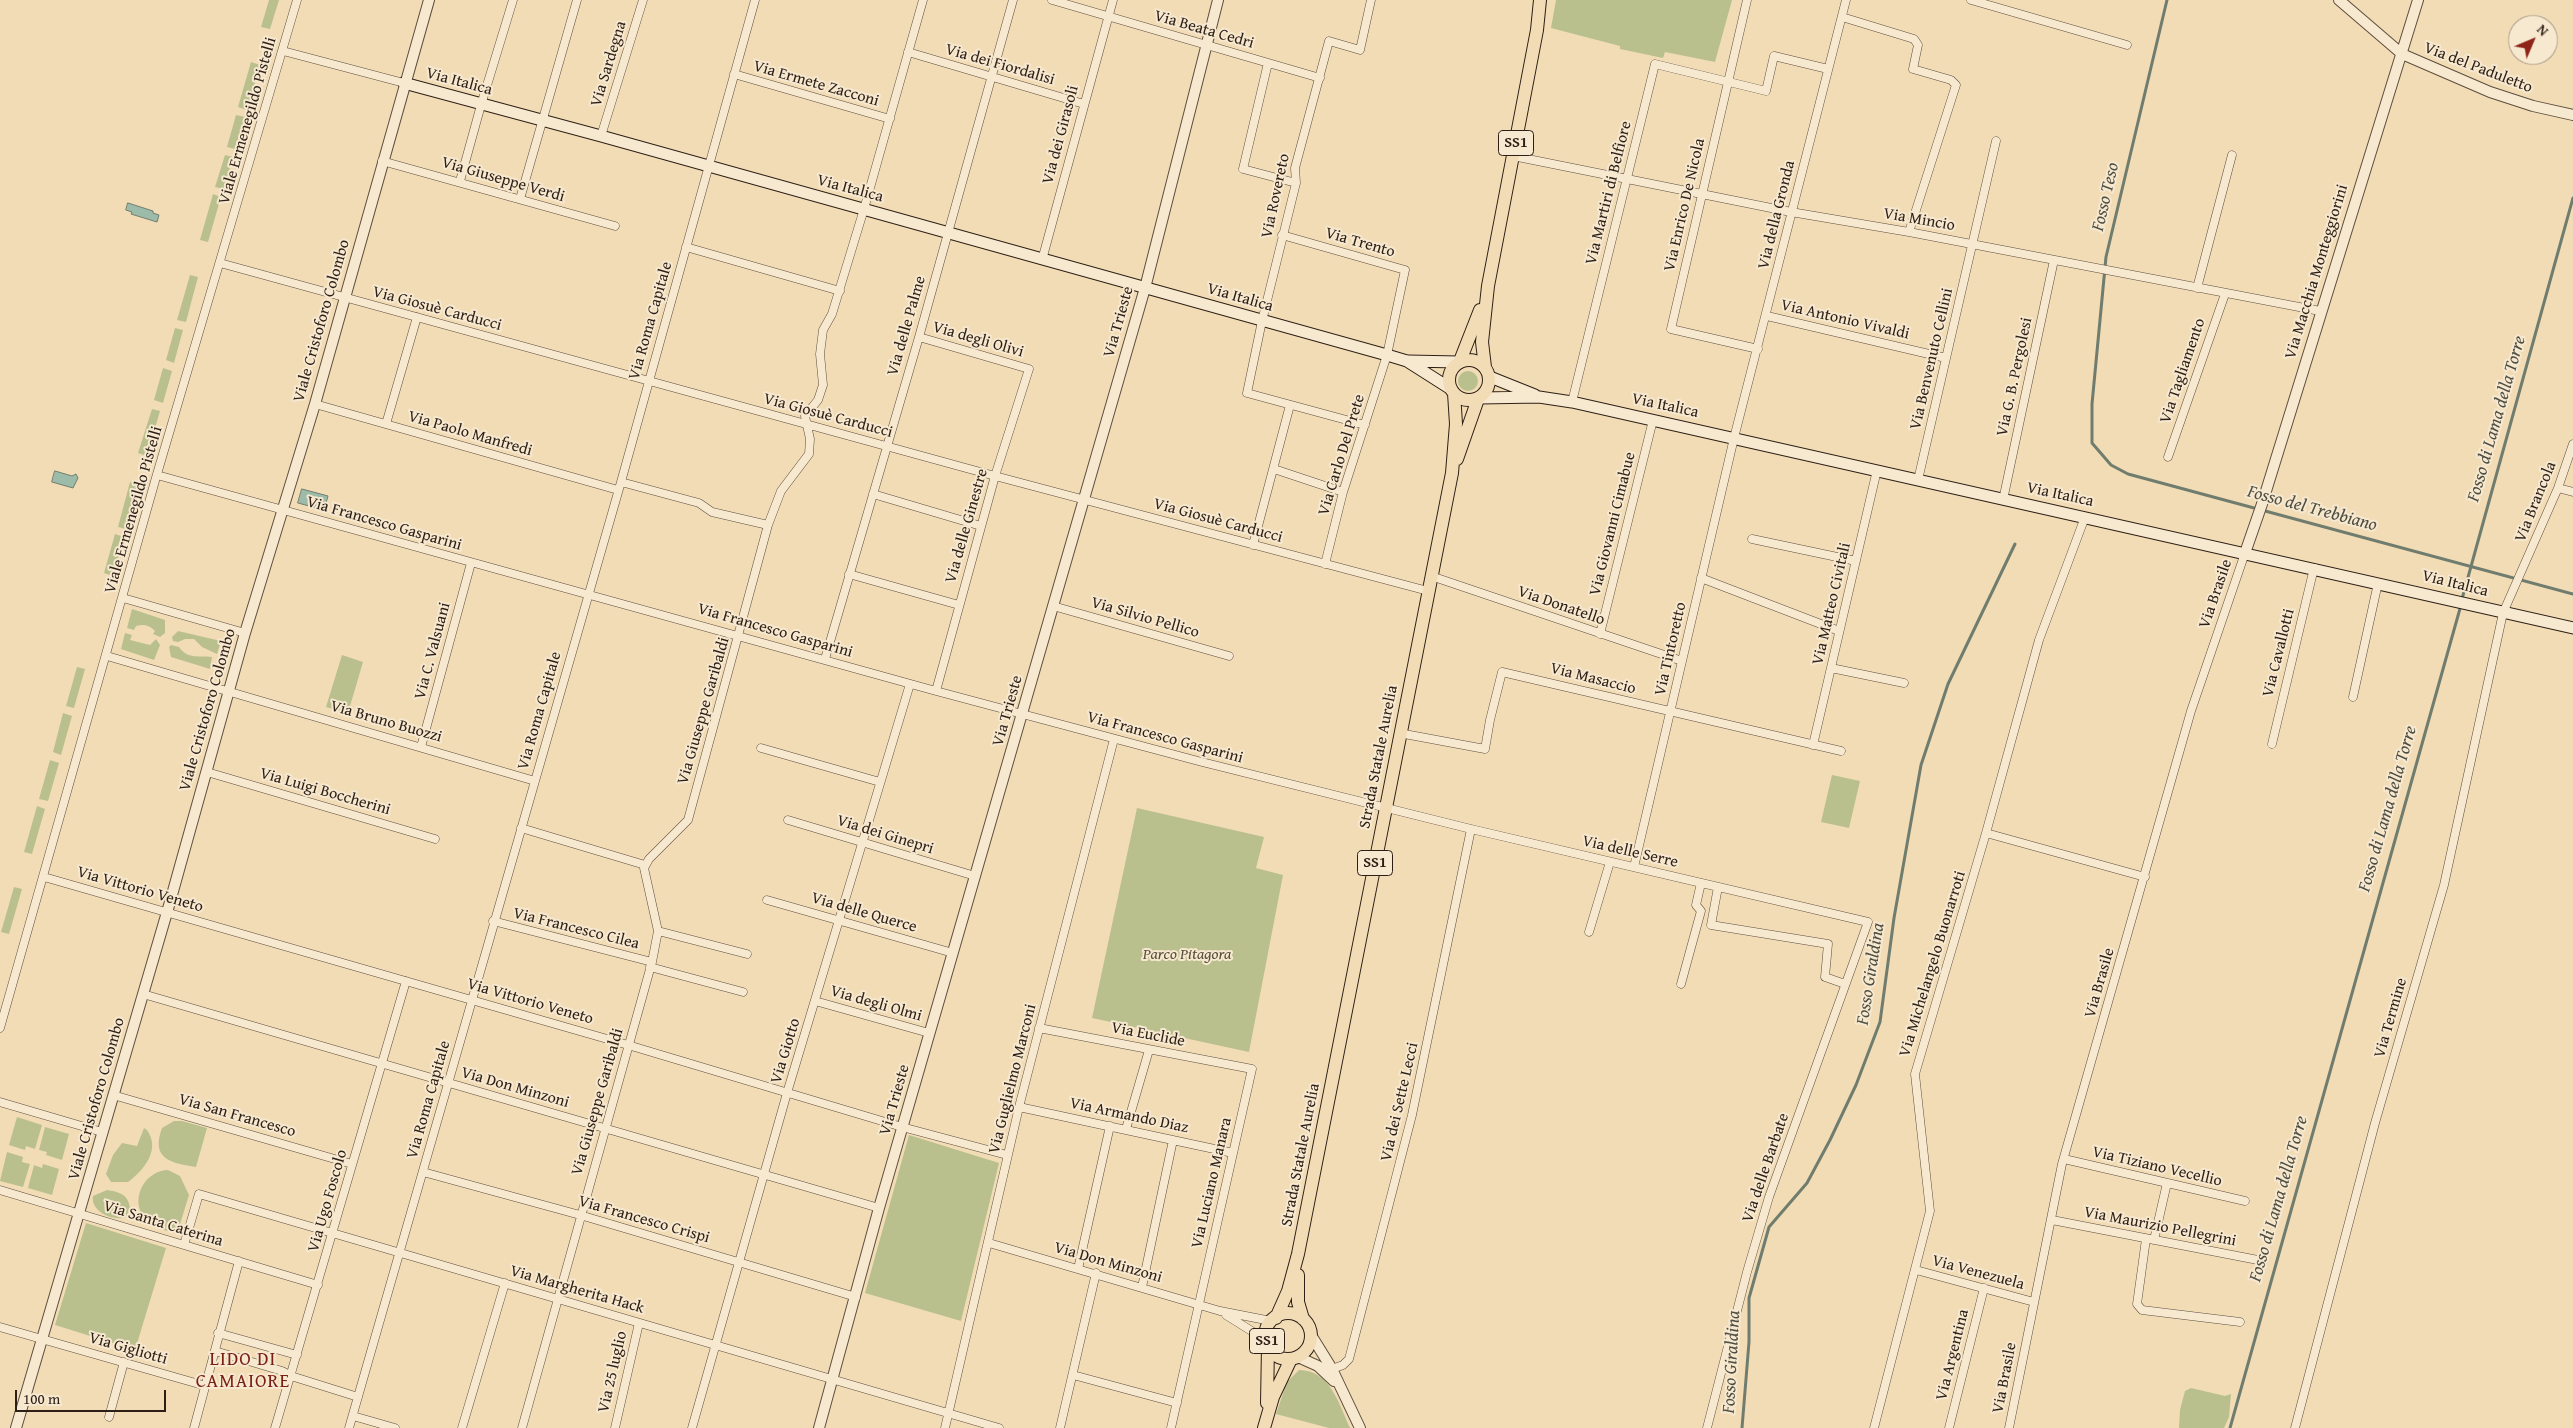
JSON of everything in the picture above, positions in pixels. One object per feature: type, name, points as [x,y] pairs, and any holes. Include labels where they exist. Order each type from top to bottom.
[{"type":"main road","name":"SS1","points":[[1488,372],[1482,342],[1488,286],[1537,30],[1540,0]]},
{"type":"main road","name":"Via Italica","points":[[404,83],[1387,355],[1407,361],[1431,374],[1452,391]]},
{"type":"main road","name":"SS1","points":[[1460,362],[1488,286]]},
{"type":"main road","points":[[1474,360],[1488,372],[1488,389],[1479,398],[1469,401],[1461,399],[1452,391],[1449,377],[1454,366],[1460,362],[1474,360]]},
{"type":"main road","name":"Via Italica","points":[[1407,361],[1460,362]]},
{"type":"main road","name":"Via Italica","points":[[1488,372],[1539,397]]},
{"type":"main road","name":"Strada Statale Aurelia","points":[[1274,1320],[1288,1291],[1298,1254],[1386,809],[1399,733],[1452,473],[1456,424],[1452,391]]},
{"type":"main road","name":"Via Italica","points":[[1479,398],[1539,397],[1572,402],[2003,500],[2245,552],[2573,628]]},
{"type":"main road","name":"Strada Statale Aurelia","points":[[1452,473],[1479,398]]},
{"type":"main road","name":"Strada Statale Aurelia","points":[[1298,1254],[1297,1293],[1303,1319]]},
{"type":"main road","name":"SS1","points":[[1264,1428],[1267,1413],[1267,1330],[1274,1320],[1290,1314],[1303,1319],[1309,1328],[1311,1335],[1308,1348],[1295,1358],[1267,1413]]},
{"type":"main road","name":"SS1","points":[[1267,1343],[1278,1356],[1295,1358]]},
{"type":"street","name":"Viale Ermenegildo Pistelli","points":[[0,1028],[157,475],[297,0]]},
{"type":"street","name":"Viale Cristoforo Colombo","points":[[16,1428],[167,912],[245,634],[315,404],[428,0]]},
{"type":"street","points":[[460,181],[513,0]]},
{"type":"street","points":[[520,199],[577,0]]},
{"type":"street","name":"Via Sardegna","points":[[601,136],[643,0]]},
{"type":"street","name":"Via Roma Capitale","points":[[349,1428],[649,381],[755,0]]},
{"type":"street","name":"Via Giuseppe Garibaldi","points":[[522,1428],[651,965],[658,931],[645,879],[645,865],[676,830],[688,820],[740,635],[768,525],[781,491],[809,454],[810,439],[806,416],[818,400],[823,385],[820,354],[823,330],[832,314],[840,290],[923,0]]},
{"type":"street","name":"Via delle Palme","points":[[825,659],[919,337],[992,77],[1011,0]]},
{"type":"street","name":"Via Beata Cedri","points":[[1052,0],[1320,78]]},
{"type":"street","name":"Via dei Girasoli","points":[[1042,260],[1113,0]]},
{"type":"street","name":"Via Trieste","points":[[818,1428],[902,1127],[1024,713],[1145,288],[1218,0]]},
{"type":"street","name":"Via Rovereto","points":[[1290,405],[1247,393],[1282,235],[1296,184],[1295,168],[1330,41],[1358,50],[1362,48],[1371,0]]},
{"type":"street","name":"Via Enrico De Nicola","points":[[1747,0],[1671,329],[1758,350]]},
{"type":"street","name":"Via della Gronda","points":[[1734,438],[1767,316],[1790,212],[1846,0]]},
{"type":"street","points":[[1972,0],[2127,45]]},
{"type":"street","name":"Via del Paduletto","points":[[2339,0],[2402,54],[2490,92],[2533,106],[2573,115]]},
{"type":"street","name":"Via Macchia Monteggiorini","points":[[2245,552],[2262,504],[2418,0]]},
{"type":"street","points":[[1842,17],[1914,39],[1918,45],[1913,69],[1951,80],[1956,85],[1909,232]]},
{"type":"street","name":"Via Italica","points":[[283,51],[404,83]]},
{"type":"street","name":"Via dei Fiordalisi","points":[[908,52],[1084,104]]},
{"type":"street","points":[[1728,82],[1766,91],[1774,56],[1828,69]]},
{"type":"street","points":[[1268,63],[1242,169],[1296,184]]},
{"type":"street","name":"Via Martiri di Belfiore","points":[[1572,402],[1655,64],[1728,82]]},
{"type":"street","name":"Via Ermete Zacconi","points":[[734,74],[890,119]]},
{"type":"street","name":"Via Benvenuto Cellini","points":[[1918,480],[1996,141]]},
{"type":"street","points":[[2197,288],[2232,155]]},
{"type":"street","name":"Via Mincio","points":[[1513,156],[1790,212],[1909,232],[2320,312]]},
{"type":"street","name":"Via Giuseppe Verdi","points":[[382,161],[460,181],[615,226]]},
{"type":"street","name":"Via Trento","points":[[1282,235],[1405,270],[1387,355]]},
{"type":"street","points":[[686,247],[840,290]]},
{"type":"street","name":"Via G. B. Pergolesi","points":[[2003,500],[2054,260]]},
{"type":"street","name":"Via Giosuè Carducci","points":[[220,263],[995,476],[1085,498],[1153,518],[1428,591]]},
{"type":"street","name":"Via Tagliamento","points":[[2168,457],[2225,294]]},
{"type":"street","name":"Via Antonio Vivaldi","points":[[1767,316],[1946,358]]},
{"type":"street","points":[[386,424],[417,317]]},
{"type":"street","name":"Via degli Olivi","points":[[919,337],[1029,369]]},
{"type":"street","name":"Via Carlo Del Prete","points":[[1325,564],[1343,492],[1387,355]]},
{"type":"street","name":"Via delle Ginestre","points":[[936,691],[995,476],[1029,369]]},
{"type":"street","name":"Via Paolo Manfredi","points":[[315,404],[619,486],[699,503],[712,512],[768,525]]},
{"type":"street","points":[[1251,544],[1274,469],[1290,405],[1365,425]]},
{"type":"street","name":"Via Giovanni Cimabue","points":[[1600,634],[1654,420]]},
{"type":"street","name":"Via Tintoretto","points":[[1634,867],[1734,438]]},
{"type":"street","name":"Via Brancola","points":[[2517,586],[2558,488],[2573,444]]},
{"type":"street","points":[[1274,469],[1343,492]]},
{"type":"street","name":"Via Matteo Civitali","points":[[1813,745],[1877,470]]},
{"type":"street","name":"Via Francesco Gasparini","points":[[157,475],[471,563],[740,635],[910,684],[1386,809]]},
{"type":"street","points":[[2558,488],[2573,492]]},
{"type":"street","points":[[873,494],[981,526]]},
{"type":"street","name":"Via Michelangelo Buonarroti","points":[[1874,1428],[1930,1211],[1915,1074],[1986,833],[2039,640],[2085,517]]},
{"type":"street","points":[[1752,539],[1856,561]]},
{"type":"street","name":"Via Brasile","points":[[2010,1428],[2064,1159],[2191,712],[2245,552]]},
{"type":"street","name":"Via C. Valsuani","points":[[421,747],[471,563]]},
{"type":"street","name":"Via Cavallotti","points":[[2272,744],[2314,568]]},
{"type":"street","points":[[849,574],[959,605]]},
{"type":"street","name":"Via Donatello","points":[[1431,576],[1682,662]]},
{"type":"street","points":[[1701,578],[1839,632]]},
{"type":"street","points":[[2353,697],[2378,583]]},
{"type":"street","name":"Via Termine","points":[[2295,1428],[2372,1133],[2444,885],[2503,613],[2517,586]]},
{"type":"street","points":[[123,598],[245,634]]},
{"type":"street","name":"Via Silvio Pellico","points":[[1053,606],[1229,656]]},
{"type":"street","name":"Via Bruno Buozzi","points":[[107,656],[534,780]]},
{"type":"street","points":[[1831,668],[1904,683]]},
{"type":"street","name":"Via Masaccio","points":[[1399,733],[1485,749],[1502,672],[1841,751]]},
{"type":"street","name":"Via Giotto","points":[[692,1428],[787,1094],[910,684]]},
{"type":"street","name":"Via Guglielmo Marconi","points":[[945,1428],[989,1243],[1007,1155],[1114,739]]},
{"type":"street","points":[[761,748],[880,782]]},
{"type":"street","name":"Via Luigi Boccherini","points":[[207,772],[435,839]]},
{"type":"street","name":"Via delle Serre","points":[[1386,809],[1868,922]]},
{"type":"street","name":"Via dei Ginepri","points":[[788,820],[975,876]]},
{"type":"street","points":[[520,828],[645,865]]},
{"type":"street","name":"Via dei Sette Lecci","points":[[1332,1369],[1345,1364],[1350,1354],[1381,1239],[1424,1059],[1471,829]]},
{"type":"street","points":[[1986,833],[2145,877]]},
{"type":"street","points":[[1589,932],[1610,862]]},
{"type":"street","name":"Via Vittorio Veneto","points":[[44,877],[628,1045],[787,1094],[1007,1155]]},
{"type":"street","points":[[1680,984],[1700,911],[1696,906],[1701,883]]},
{"type":"street","points":[[1718,887],[1711,925],[1828,944],[1825,977],[1845,984]]},
{"type":"street","name":"Via delle Querce","points":[[767,900],[954,953]]},
{"type":"street","name":"Via Francesco Cilea","points":[[493,921],[743,992]]},
{"type":"street","name":"Via delle Barbate","points":[[1707,1428],[1754,1245],[1868,922]]},
{"type":"street","points":[[658,931],[748,954]]},
{"type":"street","name":"Via Ugo Foscolo","points":[[276,1428],[406,981]]},
{"type":"street","name":"Via Don Minzoni","points":[[143,994],[879,1208]]},
{"type":"street","name":"Via degli Olmi","points":[[815,1001],[929,1033]]},
{"type":"street","name":"Via Euclide","points":[[1039,1028],[1252,1069]]},
{"type":"street","points":[[1126,1129],[1149,1050]]},
{"type":"street","name":"Via Luciano Manara","points":[[1171,1428],[1252,1069]]},
{"type":"street","name":"Via San Francesco","points":[[113,1095],[352,1164]]},
{"type":"street","points":[[0,1102],[102,1132]]},
{"type":"street","name":"Via Armando Diaz","points":[[1019,1107],[1233,1153]]},
{"type":"street","points":[[1078,1269],[1110,1126]]},
{"type":"street","points":[[1142,1287],[1173,1140]]},
{"type":"street","name":"Via Tiziano Vecellio","points":[[2064,1159],[2245,1201]]},
{"type":"street","name":"Via Francesco Crispi","points":[[423,1172],[580,1215],[856,1297]]},
{"type":"street","points":[[2167,1184],[2150,1240],[2137,1304],[2142,1310],[2240,1322]]},
{"type":"street","name":"Via Santa Caterina","points":[[0,1190],[318,1285]]},
{"type":"street","name":"Via Margherita Hack","points":[[184,1245],[199,1194],[999,1428]]},
{"type":"street","name":"Via Maurizio Pellegrini","points":[[2052,1220],[2263,1261]]},
{"type":"street","name":"Via Don Minzoni","points":[[989,1243],[1220,1311],[1274,1320]]},
{"type":"street","points":[[194,1428],[215,1352],[218,1333],[239,1261]]},
{"type":"street","name":"Via Venezuela","points":[[1916,1270],[2034,1302]]},
{"type":"street","points":[[1060,1428],[1096,1273]]},
{"type":"street","points":[[462,1428],[505,1283]]},
{"type":"street","name":"Via Argentina","points":[[1949,1428],[1984,1288]]},
{"type":"street","name":"Via Don Minzoni","points":[[1220,1311],[1267,1343]]},
{"type":"street","name":"Via 25 luglio","points":[[614,1428],[639,1323]]},
{"type":"street","name":"Via Gigliotti","points":[[0,1327],[206,1386]]},
{"type":"street","points":[[218,1333],[297,1355]]},
{"type":"street","points":[[1311,1335],[1332,1369],[1360,1428]]},
{"type":"street","points":[[215,1352],[282,1371],[291,1376],[358,1397]]},
{"type":"street","points":[[1295,1358],[1324,1370],[1342,1391]]},
{"type":"street","points":[[109,1417],[124,1362]]},
{"type":"street","points":[[1073,1375],[1177,1403]]},
{"type":"street","points":[[353,1416],[396,1428]]},
{"type":"green space","points":[[269,0],[279,0],[270,29],[261,27]]},
{"type":"green space","points":[[1556,0],[1732,0],[1715,62],[1665,52],[1663,58],[1620,49],[1620,46],[1551,28]]},
{"type":"green space","points":[[251,62],[260,65],[247,110],[238,107]]},
{"type":"green space","points":[[236,115],[245,117],[235,149],[227,147]]},
{"type":"green space","points":[[225,155],[233,157],[224,189],[215,187]]},
{"type":"green space","points":[[213,194],[221,197],[208,242],[200,240]]},
{"type":"green space","points":[[190,275],[198,277],[186,322],[177,320]]},
{"type":"green space","points":[[175,328],[183,330],[174,363],[166,360]]},
{"type":"green space","points":[[163,368],[172,371],[163,403],[154,400]]},
{"type":"green space","points":[[1468,371],[1475,374],[1478,381],[1475,388],[1468,391],[1461,388],[1458,381],[1461,374]]},
{"type":"green space","points":[[152,409],[160,411],[147,456],[138,453]]},
{"type":"green space","points":[[130,482],[139,485],[126,529],[118,527]]},
{"type":"green space","points":[[115,534],[124,537],[113,576],[104,573]]},
{"type":"green space","points":[[132,609],[165,620],[165,633],[160,637],[153,634],[155,631],[153,629],[144,625],[136,626],[134,630],[127,628]]},
{"type":"green space","points":[[178,631],[221,641],[217,654],[202,647],[194,639],[173,641],[172,637]]},
{"type":"green space","points":[[125,633],[132,635],[130,640],[150,645],[156,639],[160,645],[154,660],[121,649]]},
{"type":"green space","points":[[171,645],[179,647],[186,654],[212,657],[210,669],[171,657],[169,647]]},
{"type":"green space","points":[[342,655],[363,662],[348,713],[326,707]]},
{"type":"green space","points":[[77,667],[85,669],[74,708],[66,706]]},
{"type":"green space","points":[[63,713],[72,716],[61,755],[53,752]]},
{"type":"green space","points":[[50,760],[59,763],[48,801],[39,799]]},
{"type":"green space","points":[[1832,775],[1860,781],[1849,828],[1821,822]]},
{"type":"green space","points":[[37,806],[45,809],[32,854],[24,852]]},
{"type":"green space","name":"Parco Pitagora","points":[[1137,808],[1264,837],[1256,868],[1283,875],[1249,1052],[1092,1018]]},
{"type":"green space","points":[[14,887],[22,889],[9,934],[1,932]]},
{"type":"green space","points":[[17,1117],[42,1125],[35,1149],[26,1146],[25,1150],[9,1145]]},
{"type":"green space","points":[[174,1121],[182,1121],[207,1128],[196,1167],[179,1164],[165,1158],[161,1153],[159,1139],[162,1128]]},
{"type":"green space","points":[[45,1127],[69,1134],[62,1160],[46,1155],[47,1152],[39,1150]]},
{"type":"green space","points":[[144,1128],[151,1137],[152,1145],[149,1159],[145,1166],[128,1182],[111,1182],[106,1174],[113,1155],[122,1143],[137,1146]]},
{"type":"green space","points":[[909,1135],[999,1163],[961,1321],[865,1293]]},
{"type":"green space","points":[[7,1152],[23,1157],[22,1162],[30,1164],[23,1187],[0,1181]]},
{"type":"green space","points":[[43,1164],[59,1169],[52,1195],[28,1188],[34,1165],[42,1168]]},
{"type":"green space","points":[[168,1170],[180,1176],[189,1195],[177,1234],[149,1223],[139,1208],[138,1200],[147,1179],[160,1171]]},
{"type":"green space","points":[[107,1190],[120,1193],[126,1197],[130,1209],[126,1217],[109,1217],[95,1206],[93,1196]]},
{"type":"green space","points":[[86,1223],[166,1248],[135,1350],[55,1325]]},
{"type":"green space","points":[[1299,1370],[1310,1372],[1326,1382],[1337,1399],[1350,1428],[1329,1428],[1276,1414],[1287,1382]]},
{"type":"green space","points":[[2191,1388],[2225,1396],[2231,1394],[2229,1417],[2224,1428],[2179,1428],[2180,1410],[2185,1391]]},
{"type":"shaded area","points":[[128,203],[153,211],[153,213],[159,215],[157,222],[131,214],[132,212],[126,210]]},
{"type":"shaded area","points":[[55,471],[72,476],[76,474],[78,478],[73,488],[52,482]]},
{"type":"shaded area","points":[[302,489],[328,496],[324,510],[298,503]]},
{"type":"waterway","name":"Fosso del Trebbiano","points":[[2167,0],[2106,257],[2092,404],[2092,443],[2111,465],[2128,474],[2573,594]]},
{"type":"waterway","name":"Fosso di Lama della Torre","points":[[2462,599],[2573,198]]},
{"type":"waterway","name":"Fosso Giraldina","points":[[1742,1428],[1749,1342],[1749,1298],[1769,1227],[1807,1183],[1856,1085],[1880,1022],[1894,918],[1921,765],[1948,684],[2015,544]]},
{"type":"waterway","name":"Fosso di Lama della Torre","points":[[2230,1428],[2461,605]]},
{"type":"district","name":"LIDO DI CAMAIORE","points":[[243,1371]]},
{"type":"water label","name":"Fosso Teso","points":[[2106,197]]}]
